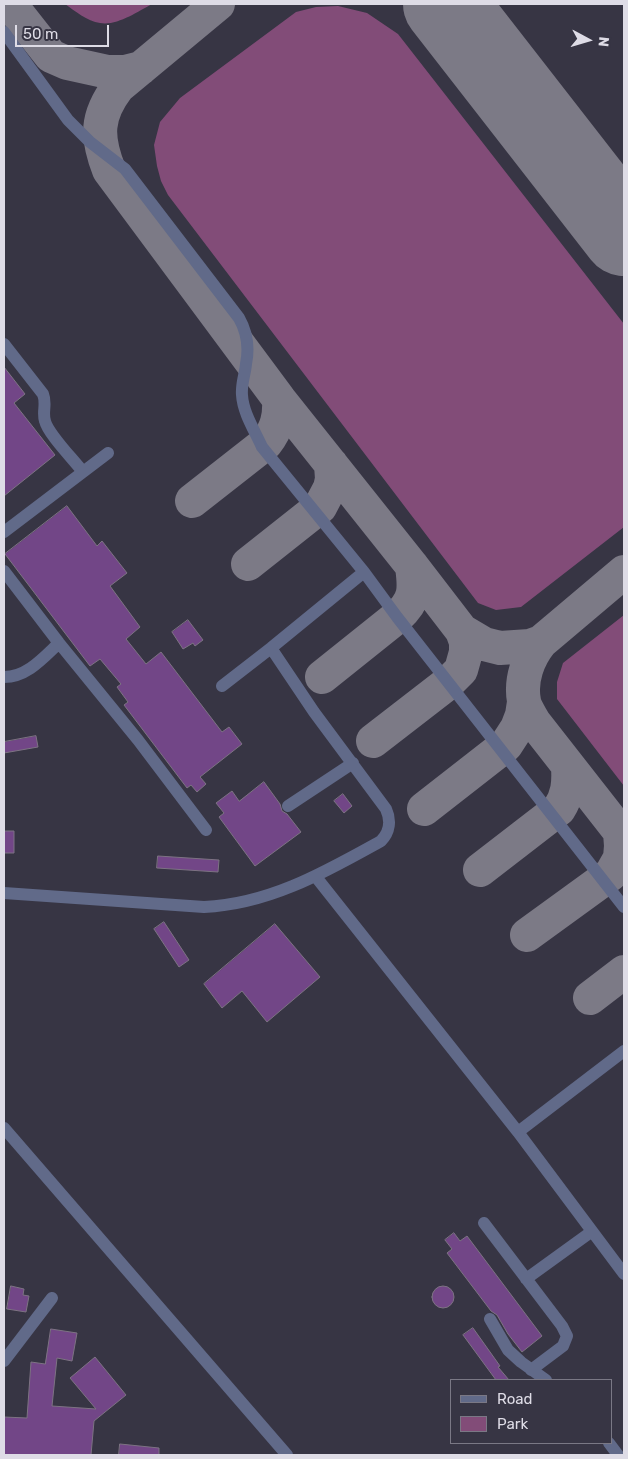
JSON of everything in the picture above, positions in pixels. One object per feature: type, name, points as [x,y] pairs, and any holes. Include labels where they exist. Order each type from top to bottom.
[{"type":"street","points":[[4,32],[68,120],[90,142],[125,169],[239,318],[244,327],[246,338],[246,364],[242,384],[242,397],[262,447],[364,572],[624,907]]},
{"type":"street","points":[[4,344],[43,394],[46,402],[44,414],[46,425],[83,472]]},
{"type":"street","points":[[4,532],[108,453]]},
{"type":"street","points":[[4,571],[59,643],[138,740],[206,830]]},
{"type":"street","points":[[222,686],[364,572]]},
{"type":"street","points":[[4,677],[14,676],[29,670],[59,643]]},
{"type":"street","points":[[4,893],[204,907],[218,906],[264,897],[316,877],[381,841],[388,830],[386,809],[314,712],[271,648]]},
{"type":"street","points":[[288,806],[352,763]]},
{"type":"street","points":[[316,877],[518,1132],[624,1274]]},
{"type":"street","points":[[518,1132],[624,1051]]},
{"type":"street","points":[[4,1128],[287,1455]]},
{"type":"street","points":[[484,1223],[562,1326],[567,1336],[563,1346],[531,1370]]},
{"type":"street","points":[[526,1279],[591,1232]]},
{"type":"street","points":[[4,1361],[52,1298]]},
{"type":"street","points":[[490,1319],[508,1350],[544,1379]]},
{"type":"street","points":[[610,1444],[618,1455]]},
{"type":"green space","points":[[65,4],[152,4],[127,18],[100,23],[90,20]]},
{"type":"green space","points":[[338,6],[367,13],[398,34],[624,324],[624,527],[521,607],[496,610],[478,603],[168,195],[161,181],[154,145],[160,122],[180,98],[296,12],[316,7]]},
{"type":"green space","points":[[624,615],[624,786],[557,699],[557,682],[563,663]]},
{"type":"building","points":[[4,367],[25,394],[14,403],[55,455],[4,496]]},
{"type":"building","points":[[67,506],[97,546],[102,541],[127,573],[110,586],[140,627],[126,639],[146,664],[161,652],[222,732],[229,727],[242,744],[200,777],[206,784],[197,792],[191,785],[187,788],[124,705],[128,702],[117,687],[121,684],[100,659],[90,666],[5,554]]},
{"type":"building","points":[[188,620],[203,640],[195,646],[193,643],[183,649],[172,632]]},
{"type":"building","points":[[36,736],[38,747],[4,753],[4,742]]},
{"type":"building","points":[[264,782],[280,804],[282,811],[287,814],[301,832],[255,866],[219,817],[224,813],[216,803],[232,791],[239,801]]},
{"type":"building","points":[[343,794],[352,806],[344,813],[334,801]]},
{"type":"building","points":[[4,831],[14,831],[14,853],[4,853]]},
{"type":"building","points":[[158,856],[219,860],[218,872],[157,868]]},
{"type":"building","points":[[164,922],[189,960],[179,967],[154,929]]},
{"type":"building","points":[[275,924],[320,977],[267,1022],[242,991],[222,1008],[204,984]]},
{"type":"building","points":[[454,1233],[460,1241],[467,1236],[542,1336],[522,1352],[508,1334],[497,1315],[491,1311],[447,1253],[452,1249],[445,1240]]},
{"type":"building","points":[[11,1286],[24,1289],[23,1295],[29,1296],[26,1312],[7,1309]]},
{"type":"building","points":[[443,1286],[451,1289],[454,1297],[451,1305],[443,1308],[435,1305],[432,1297],[435,1289]]},
{"type":"building","points":[[473,1328],[500,1366],[498,1367],[508,1379],[495,1379],[463,1335]]},
{"type":"building","points":[[51,1329],[77,1333],[72,1361],[57,1358],[52,1406],[96,1409],[70,1378],[95,1357],[126,1395],[94,1421],[91,1455],[4,1455],[4,1417],[27,1418],[31,1362],[45,1364]]},
{"type":"building","points":[[120,1444],[159,1448],[159,1455],[119,1455]]},
{"type":"taxiway","points":[[10,4],[51,56],[67,63],[108,72],[125,72],[141,68]]},
{"type":"taxiway","points":[[218,4],[118,87],[105,108],[100,127],[102,147],[109,170],[279,399],[462,631],[484,644],[500,648],[530,646],[541,642],[624,572]]},
{"type":"taxiway","points":[[192,501],[266,443],[273,433],[277,422],[279,399]]},
{"type":"taxiway","points":[[248,564],[320,507],[330,488],[332,479],[331,464]]},
{"type":"taxiway","points":[[322,677],[397,617],[408,605],[414,588],[412,566]]},
{"type":"taxiway","points":[[373,741],[448,683],[461,670],[466,652],[466,642],[462,631]]},
{"type":"taxiway","points":[[541,642],[532,655],[524,677],[523,693],[526,706],[534,722],[624,837]]},
{"type":"taxiway","points":[[424,809],[506,745],[517,728],[524,702]]},
{"type":"taxiway","points":[[480,870],[559,809],[567,789],[568,767]]},
{"type":"taxiway","points":[[527,935],[611,874],[620,858],[620,832]]},
{"type":"taxiway","points":[[590,998],[624,972]]},
{"type":"runway","points":[[445,4],[624,234]]}]
